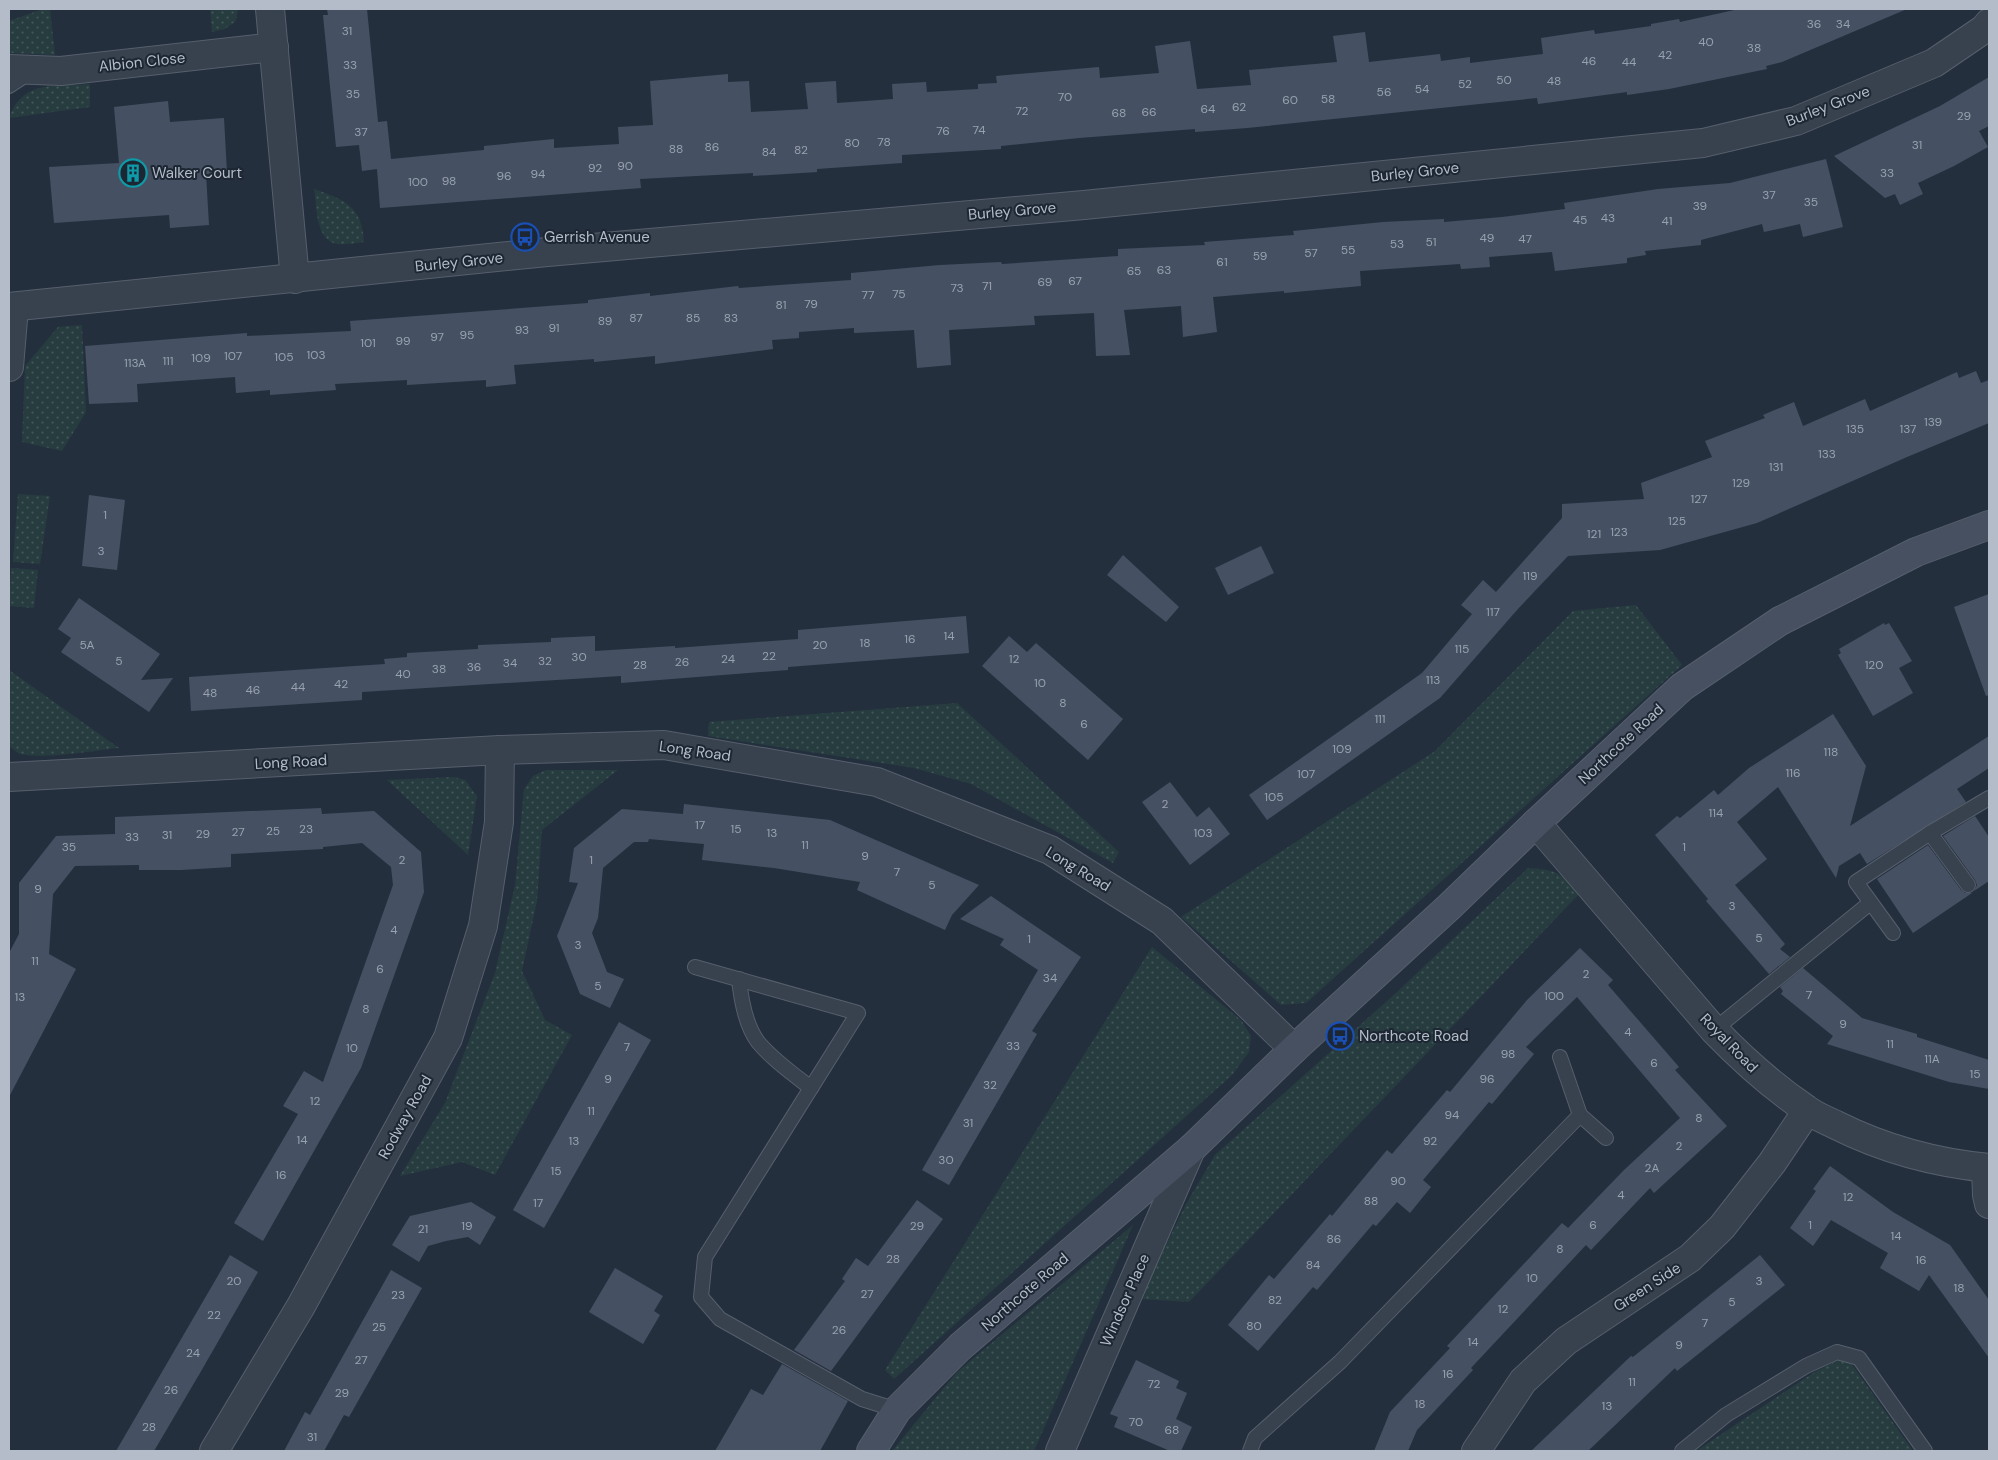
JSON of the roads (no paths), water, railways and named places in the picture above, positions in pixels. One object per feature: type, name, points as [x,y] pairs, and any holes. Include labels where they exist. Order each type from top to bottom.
[{"type":"street","points":[[270,9],[296,279]]},
{"type":"street","name":"Burley Grove","points":[[11,307],[547,252],[1084,205],[1704,143],[1796,121],[1934,63],[1984,29],[1989,23]]},
{"type":"street","name":"Albion Close","points":[[21,70],[61,71],[274,47]]},
{"type":"street","points":[[9,368],[11,307]]},
{"type":"street","name":"Northcote Road","points":[[872,1451],[897,1410],[960,1347],[1191,1149],[1294,1049],[1449,907],[1682,687],[1780,621],[1916,552],[1989,525]]},
{"type":"street","name":"Long Road","points":[[9,777],[500,750],[664,745],[876,782],[1050,850],[1162,921],[1294,1049]]},
{"type":"street","name":"Rodway Road","points":[[214,1451],[301,1306],[448,1038],[483,926],[499,822],[500,750]]},
{"type":"street","name":"Royal Road","points":[[1536,823],[1714,1030],[1747,1063],[1807,1111],[1860,1137],[1917,1157],[1988,1168],[1986,1195],[1989,1204]]},
{"type":"street","name":"Green Side","points":[[1476,1451],[1523,1381],[1566,1341],[1690,1258],[1722,1227],[1772,1163],[1807,1111]]},
{"type":"street","name":"Windsor Place","points":[[1060,1451],[1191,1149]]},
{"type":"lane","points":[[9,86],[21,70]]},
{"type":"lane","points":[[1892,933],[1856,882],[1930,833],[1989,798]]},
{"type":"lane","points":[[1930,833],[1968,885]]},
{"type":"lane","points":[[1714,1030],[1870,902]]},
{"type":"lane","points":[[695,967],[858,1013],[705,1257],[702,1297],[720,1319],[862,1399],[897,1410]]},
{"type":"lane","points":[[739,979],[741,1004],[758,1040],[784,1067],[811,1088]]},
{"type":"lane","points":[[1560,1057],[1580,1115],[1606,1138]]},
{"type":"lane","points":[[1250,1451],[1254,1438],[1340,1362],[1580,1115]]},
{"type":"lane","points":[[1682,1451],[1726,1416],[1806,1366],[1837,1352],[1859,1358],[1925,1451]]},
{"type":"place","name":"Walker Court","points":[[133,173]]},
{"type":"place","name":"Gerrish Avenue","points":[[525,237]]},
{"type":"place","name":"Northcote Road","points":[[1340,1036]]}]
